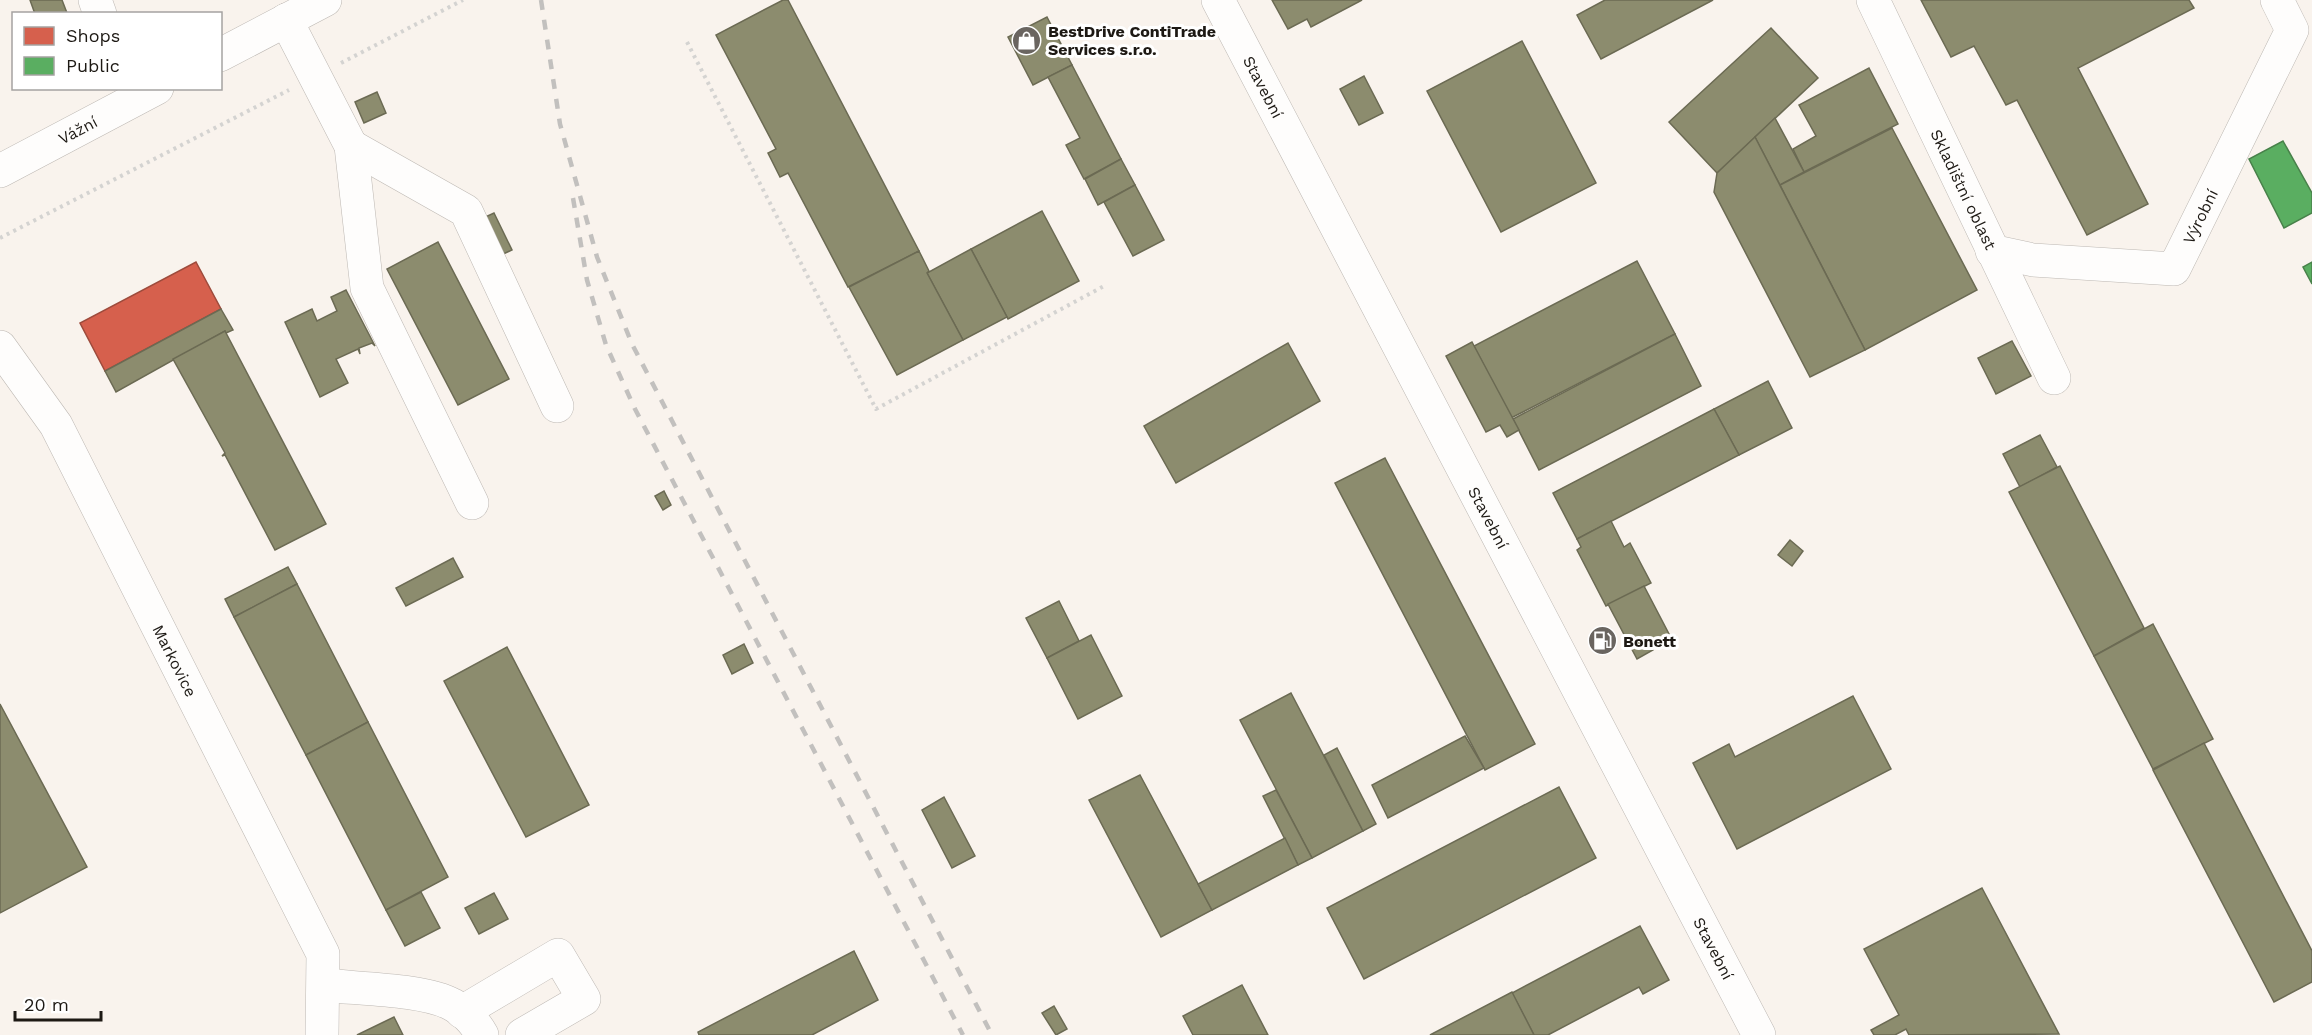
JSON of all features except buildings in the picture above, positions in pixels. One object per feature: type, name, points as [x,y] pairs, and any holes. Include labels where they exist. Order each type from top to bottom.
[{"type":"street","points":[[222,54],[325,0]]},
{"type":"street","name":"Stavební","points":[[1218,0],[1759,1035]]},
{"type":"street","name":"Skladištní oblast","points":[[1873,0],[2054,378]]},
{"type":"street","name":"Výrobní","points":[[1992,250],[2033,260],[2174,269],[2292,30],[2277,0]]},
{"type":"street","points":[[286,20],[351,146],[367,288],[472,503]]},
{"type":"street","name":"Vážní","points":[[0,171],[140,93]]},
{"type":"street","points":[[351,146],[466,212],[557,406]]},
{"type":"street","name":"Markovice","points":[[0,347],[11,358],[61,435],[323,954],[322,1035]]},
{"type":"street","points":[[324,985],[429,997],[454,1005],[472,1023],[558,955],[584,999],[522,1035]]},
{"type":"path","points":[[0,238],[463,0]]},
{"type":"path","points":[[687,42],[876,409],[1104,286]]},
{"type":"railway","points":[[541,0],[560,124],[597,257],[632,344],[992,1035]]},
{"type":"railway","points":[[573,198],[587,280],[606,345],[635,409],[963,1035]]},
{"type":"place","name":"BestDrive ContiTrade Services s.r.o.","points":[[1027,40]]},
{"type":"place","name":"Bonett","points":[[1602,641]]}]
